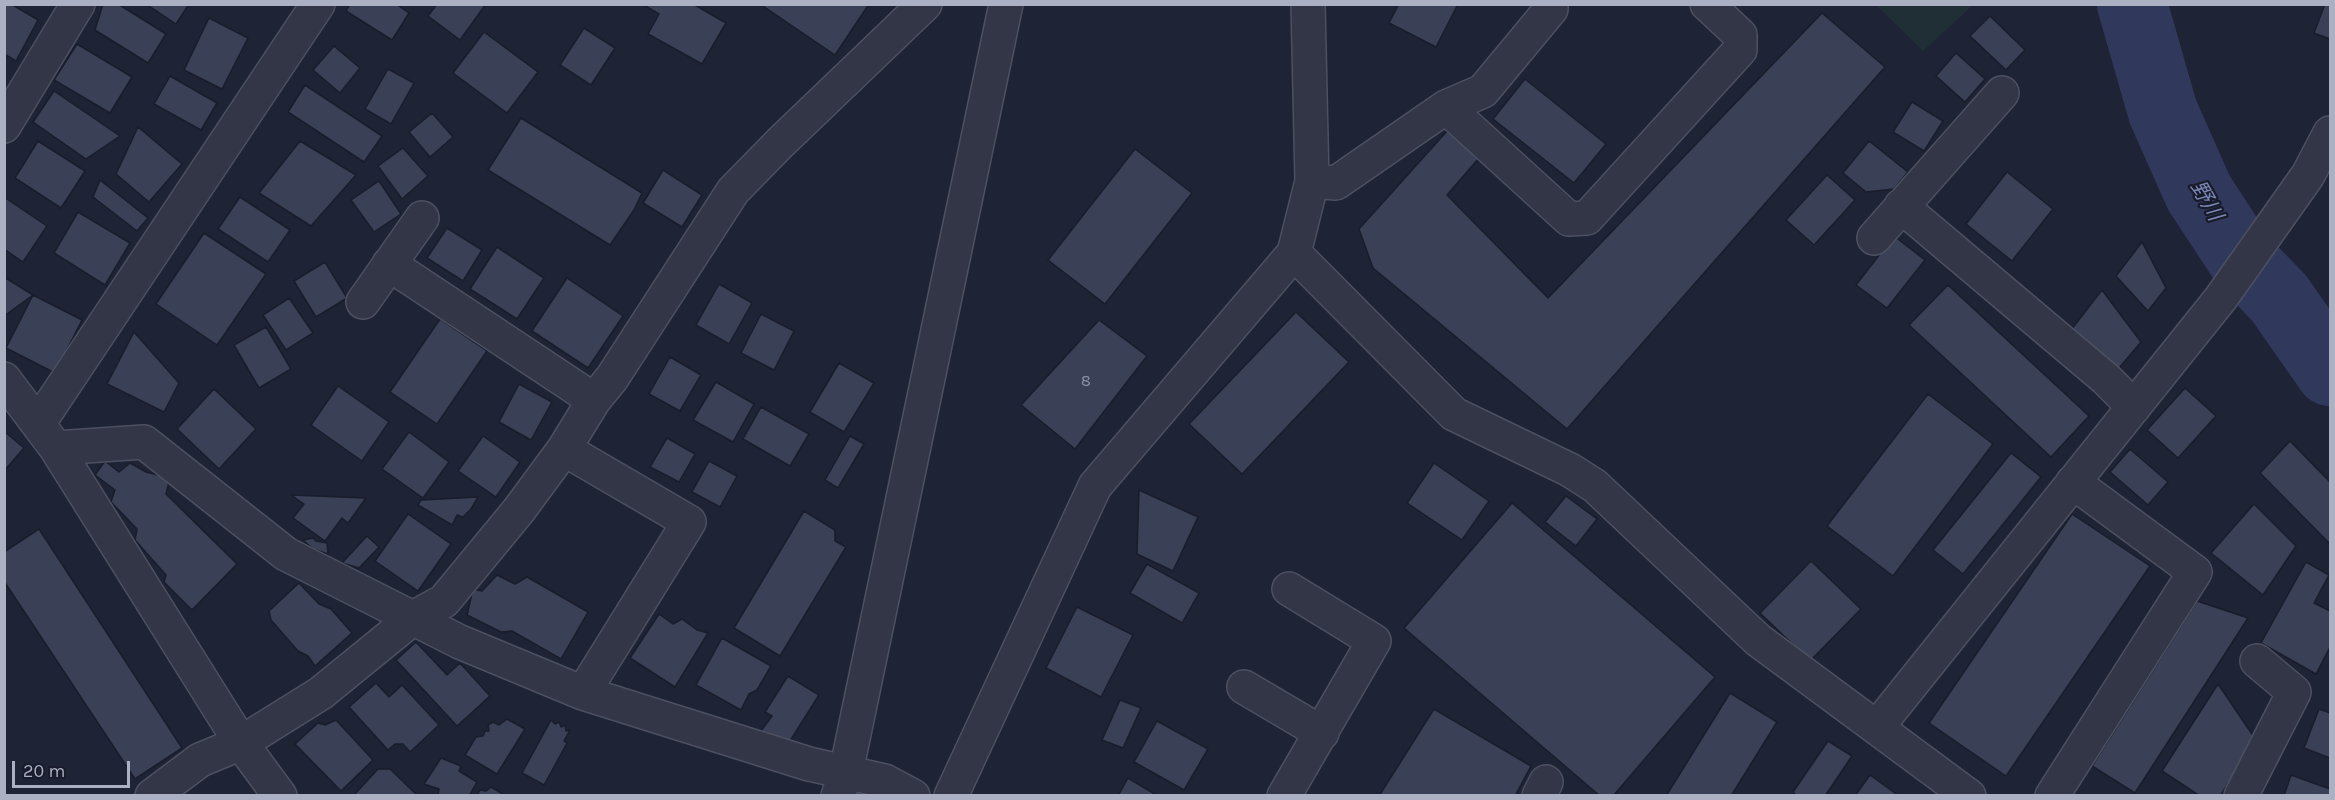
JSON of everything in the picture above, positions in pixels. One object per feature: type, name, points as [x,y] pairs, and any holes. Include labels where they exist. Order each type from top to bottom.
[{"type":"street","points":[[4,126],[78,4]]},
{"type":"street","points":[[47,436],[318,4]]},
{"type":"street","points":[[152,795],[200,760],[242,743],[321,693],[413,618],[444,601],[519,510],[564,449],[733,191],[925,4]]},
{"type":"street","points":[[842,784],[1006,4]]},
{"type":"street","points":[[951,795],[1095,486],[1294,253],[1312,181],[1308,4]]},
{"type":"street","points":[[1312,181],[1336,183],[1446,107],[1483,92],[1551,9],[1551,4]]},
{"type":"street","points":[[1446,107],[1569,219],[1587,218],[1740,50],[1740,35],[1707,4]]},
{"type":"street","points":[[1874,238],[2002,93]]},
{"type":"street","points":[[1878,726],[2221,298],[2308,175],[2331,133]]},
{"type":"street","points":[[1901,206],[2106,379],[2134,407]]},
{"type":"street","points":[[363,302],[422,218]]},
{"type":"street","points":[[1294,253],[1454,414],[1570,470],[1595,486],[1758,640],[1969,795]]},
{"type":"street","points":[[389,264],[594,400]]},
{"type":"street","points":[[4,379],[47,436],[242,743],[280,795]]},
{"type":"street","points":[[47,436],[144,442],[286,554],[460,642],[583,693],[809,764],[842,784],[885,781],[913,795]]},
{"type":"street","points":[[564,449],[689,522],[583,693]]},
{"type":"street","points":[[2052,795],[2194,572],[2073,482]]},
{"type":"street","points":[[1284,795],[1374,641],[1289,590]]},
{"type":"street","points":[[2241,795],[2294,692],[2257,661]]},
{"type":"street","points":[[1244,687],[1322,733]]},
{"type":"shaded area","points":[[1876,5],[1973,5],[1923,51]]},
{"type":"building","points":[[4,4],[11,4],[38,20],[16,61],[4,54]]},
{"type":"building","points":[[103,4],[118,4],[166,34],[148,63],[95,30]]},
{"type":"building","points":[[146,4],[189,4],[176,24]]},
{"type":"building","points":[[350,4],[396,4],[409,13],[392,40],[346,11]]},
{"type":"building","points":[[437,4],[486,4],[460,40],[428,16]]},
{"type":"building","points":[[642,4],[693,4],[726,23],[702,64],[648,34],[659,14]]},
{"type":"building","points":[[760,4],[869,4],[835,55]]},
{"type":"building","points":[[1399,4],[1458,4],[1436,47],[1389,23]]},
{"type":"building","points":[[2325,4],[2330,4],[2330,39],[2314,33]]},
{"type":"building","points":[[1822,13],[1885,67],[1567,429],[1373,268],[1359,229],[1448,130],[1479,158],[1447,195],[1548,298]]},
{"type":"building","points":[[1990,16],[2025,50],[2006,70],[1970,36]]},
{"type":"building","points":[[209,18],[248,38],[222,89],[184,70]]},
{"type":"building","points":[[584,28],[615,48],[591,85],[560,65]]},
{"type":"building","points":[[484,32],[538,72],[507,113],[453,73]]},
{"type":"building","points":[[77,44],[132,77],[110,113],[54,80]]},
{"type":"building","points":[[334,46],[360,68],[340,93],[313,70]]},
{"type":"building","points":[[1956,53],[1985,79],[1965,102],[1936,76]]},
{"type":"building","points":[[388,69],[414,83],[391,124],[365,109]]},
{"type":"building","points":[[170,76],[217,103],[201,130],[154,104]]},
{"type":"building","points":[[1525,79],[1606,144],[1574,183],[1493,119]]},
{"type":"building","points":[[305,85],[382,136],[364,162],[288,112]]},
{"type":"building","points":[[54,91],[120,136],[86,159],[33,122]]},
{"type":"building","points":[[1912,102],[1943,121],[1924,151],[1893,132]]},
{"type":"building","points":[[432,113],[453,137],[430,157],[409,132]]},
{"type":"building","points":[[521,118],[642,193],[634,210],[610,245],[488,170]]},
{"type":"building","points":[[138,127],[182,164],[149,202],[116,174]]},
{"type":"building","points":[[38,141],[85,171],[61,208],[15,178]]},
{"type":"building","points":[[300,141],[356,175],[311,226],[259,193]]},
{"type":"building","points":[[1869,141],[1908,172],[1894,189],[1866,192],[1843,173]]},
{"type":"building","points":[[403,148],[428,176],[402,199],[378,166]]},
{"type":"building","points":[[1135,149],[1192,193],[1105,304],[1048,260]]},
{"type":"building","points":[[663,170],[702,195],[682,227],[643,203]]},
{"type":"building","points":[[2007,172],[2053,209],[2012,261],[1966,224]]},
{"type":"building","points":[[1827,175],[1855,200],[1814,245],[1786,220]]},
{"type":"building","points":[[100,180],[148,218],[137,231],[93,197]]},
{"type":"building","points":[[379,181],[401,214],[374,232],[351,200]]},
{"type":"building","points":[[4,197],[47,226],[23,262],[4,249]]},
{"type":"building","points":[[240,197],[290,230],[268,262],[218,229]]},
{"type":"building","points":[[78,212],[130,243],[105,285],[54,253]]},
{"type":"building","points":[[447,228],[482,250],[463,281],[427,258]]},
{"type":"building","points":[[204,233],[266,274],[217,345],[156,304]]},
{"type":"building","points":[[1894,236],[1925,260],[1887,308],[1856,285]]},
{"type":"building","points":[[2142,242],[2166,288],[2148,311],[2116,276]]},
{"type":"building","points":[[497,247],[544,278],[517,319],[470,289]]},
{"type":"building","points":[[325,262],[347,298],[316,317],[294,281]]},
{"type":"building","points":[[4,277],[33,295],[4,316]]},
{"type":"building","points":[[567,278],[623,316],[588,368],[532,331]]},
{"type":"building","points":[[719,284],[752,303],[729,344],[696,325]]},
{"type":"building","points":[[1948,285],[2089,416],[2051,457],[1909,325]]},
{"type":"building","points":[[2102,290],[2141,342],[2114,374],[2071,330]]},
{"type":"building","points":[[33,295],[82,320],[55,373],[6,348]]},
{"type":"building","points":[[289,298],[313,333],[286,350],[263,315]]},
{"type":"building","points":[[1296,312],[1349,362],[1242,474],[1189,424]]},
{"type":"building","points":[[761,314],[794,331],[774,370],[741,353]]},
{"type":"building","points":[[440,319],[487,351],[437,424],[390,392]]},
{"type":"building","points":[[1099,320],[1147,356],[1075,449],[1021,405]]},
{"type":"building","points":[[266,327],[291,369],[259,388],[234,345]]},
{"type":"building","points":[[134,332],[179,383],[164,412],[107,384]]},
{"type":"building","points":[[670,357],[701,375],[680,411],[649,394]]},
{"type":"building","points":[[839,363],[874,383],[844,432],[810,412]]},
{"type":"building","points":[[716,382],[754,404],[733,442],[693,420]]},
{"type":"building","points":[[519,384],[552,402],[531,440],[499,422]]},
{"type":"building","points":[[338,386],[389,422],[362,461],[311,425]]},
{"type":"building","points":[[2185,388],[2216,416],[2178,458],[2147,430]]},
{"type":"building","points":[[214,389],[256,429],[219,469],[177,429]]},
{"type":"building","points":[[1928,394],[1993,444],[1893,576],[1827,526]]},
{"type":"building","points":[[761,407],[809,434],[790,466],[743,439]]},
{"type":"building","points":[[4,431],[24,448],[4,471]]},
{"type":"building","points":[[409,432],[449,462],[423,498],[382,469]]},
{"type":"building","points":[[483,436],[520,462],[496,497],[458,471]]},
{"type":"building","points":[[850,436],[864,444],[838,488],[825,480]]},
{"type":"building","points":[[667,438],[695,454],[679,482],[650,467]]},
{"type":"building","points":[[2290,441],[2330,482],[2330,544],[2260,473]]},
{"type":"building","points":[[2130,449],[2168,482],[2148,505],[2110,472]]},
{"type":"building","points":[[2011,453],[2041,477],[1963,574],[1933,550]]},
{"type":"building","points":[[105,461],[119,472],[130,463],[146,472],[170,478],[166,494],[237,564],[192,610],[164,582],[166,575],[135,540],[137,529],[111,502],[115,490],[95,475]]},
{"type":"building","points":[[709,461],[737,476],[720,507],[692,492]]},
{"type":"building","points":[[1434,463],[1489,501],[1462,540],[1407,503]]},
{"type":"building","points":[[1139,490],[1198,517],[1173,571],[1137,554]]},
{"type":"building","points":[[291,495],[366,498],[348,523],[342,518],[325,541],[293,518],[304,504]]},
{"type":"building","points":[[1566,496],[1597,519],[1576,546],[1545,522]]},
{"type":"building","points":[[478,497],[463,517],[457,515],[452,525],[418,505],[421,500]]},
{"type":"building","points":[[1512,503],[1715,677],[1613,796],[1600,796],[1404,628]]},
{"type":"building","points":[[2254,504],[2296,546],[2263,595],[2211,553]]},
{"type":"building","points":[[804,511],[835,530],[835,541],[846,547],[780,656],[734,628]]},
{"type":"building","points":[[408,514],[451,544],[418,591],[375,561]]},
{"type":"building","points":[[2072,514],[2150,566],[2006,776],[1929,723]]},
{"type":"building","points":[[39,529],[182,748],[135,779],[4,581],[4,552]]},
{"type":"building","points":[[367,536],[379,547],[359,568],[342,563]]},
{"type":"building","points":[[313,538],[316,541],[327,543],[328,554],[313,549],[303,540]]},
{"type":"building","points":[[1811,561],[1861,609],[1810,661],[1760,613]]},
{"type":"building","points":[[2306,562],[2329,575],[2314,603],[2330,611],[2330,647],[2316,674],[2261,643]]},
{"type":"building","points":[[1147,564],[1199,593],[1182,623],[1130,593]]},
{"type":"building","points":[[497,575],[515,584],[527,577],[588,612],[561,659],[512,631],[501,632],[467,615],[473,589],[482,591]]},
{"type":"building","points":[[299,583],[319,604],[331,609],[352,633],[315,666],[308,656],[298,651],[271,620],[269,611]]},
{"type":"building","points":[[2197,601],[2248,618],[2135,793],[2092,766]]},
{"type":"building","points":[[1077,607],[1133,635],[1101,697],[1046,668]]},
{"type":"building","points":[[659,614],[673,624],[682,619],[697,630],[708,633],[675,687],[630,658]]},
{"type":"building","points":[[722,638],[771,666],[757,690],[749,694],[741,710],[696,685]]},
{"type":"building","points":[[416,642],[447,675],[460,663],[490,696],[457,726],[396,660]]},
{"type":"building","points":[[788,676],[819,695],[790,741],[761,731],[772,716],[765,712]]},
{"type":"building","points":[[376,683],[389,697],[402,685],[439,725],[410,752],[403,744],[395,744],[388,750],[349,707]]},
{"type":"building","points":[[2218,684],[2256,740],[2220,796],[2200,796],[2162,771]]},
{"type":"building","points":[[1730,693],[1777,722],[1731,796],[1666,796]]},
{"type":"building","points":[[1120,700],[1141,708],[1123,748],[1102,740]]},
{"type":"building","points":[[1434,709],[1531,766],[1515,796],[1379,796]]},
{"type":"building","points":[[2319,709],[2330,713],[2330,758],[2304,748]]},
{"type":"building","points":[[507,719],[525,729],[497,774],[465,755],[476,737],[483,736],[485,731],[489,731],[488,725],[493,722],[499,725]]},
{"type":"building","points":[[336,720],[373,760],[341,791],[295,744],[318,723],[325,725]]},
{"type":"building","points":[[551,720],[555,724],[559,722],[561,727],[565,725],[566,731],[570,730],[564,741],[567,743],[544,785],[522,773]]},
{"type":"building","points":[[1157,721],[1208,749],[1184,790],[1134,762]]},
{"type":"building","points":[[1828,741],[1852,756],[1825,796],[1797,796],[1793,792]]},
{"type":"building","points":[[441,758],[461,766],[459,771],[477,782],[469,796],[438,796],[439,789],[424,784]]},
{"type":"building","points":[[378,769],[390,769],[418,796],[353,796]]},
{"type":"building","points":[[1870,775],[1899,796],[1855,796]]},
{"type":"building","points":[[2291,775],[2330,789],[2330,796],[2284,796]]},
{"type":"building","points":[[1128,778],[1158,796],[1118,796]]},
{"type":"building","points":[[491,787],[506,796],[477,796],[480,790],[486,791]]},
{"type":"waterway","name":"野川","points":[[2132,4],[2163,112],[2199,193],[2245,263],[2279,298],[2330,371]]}]
